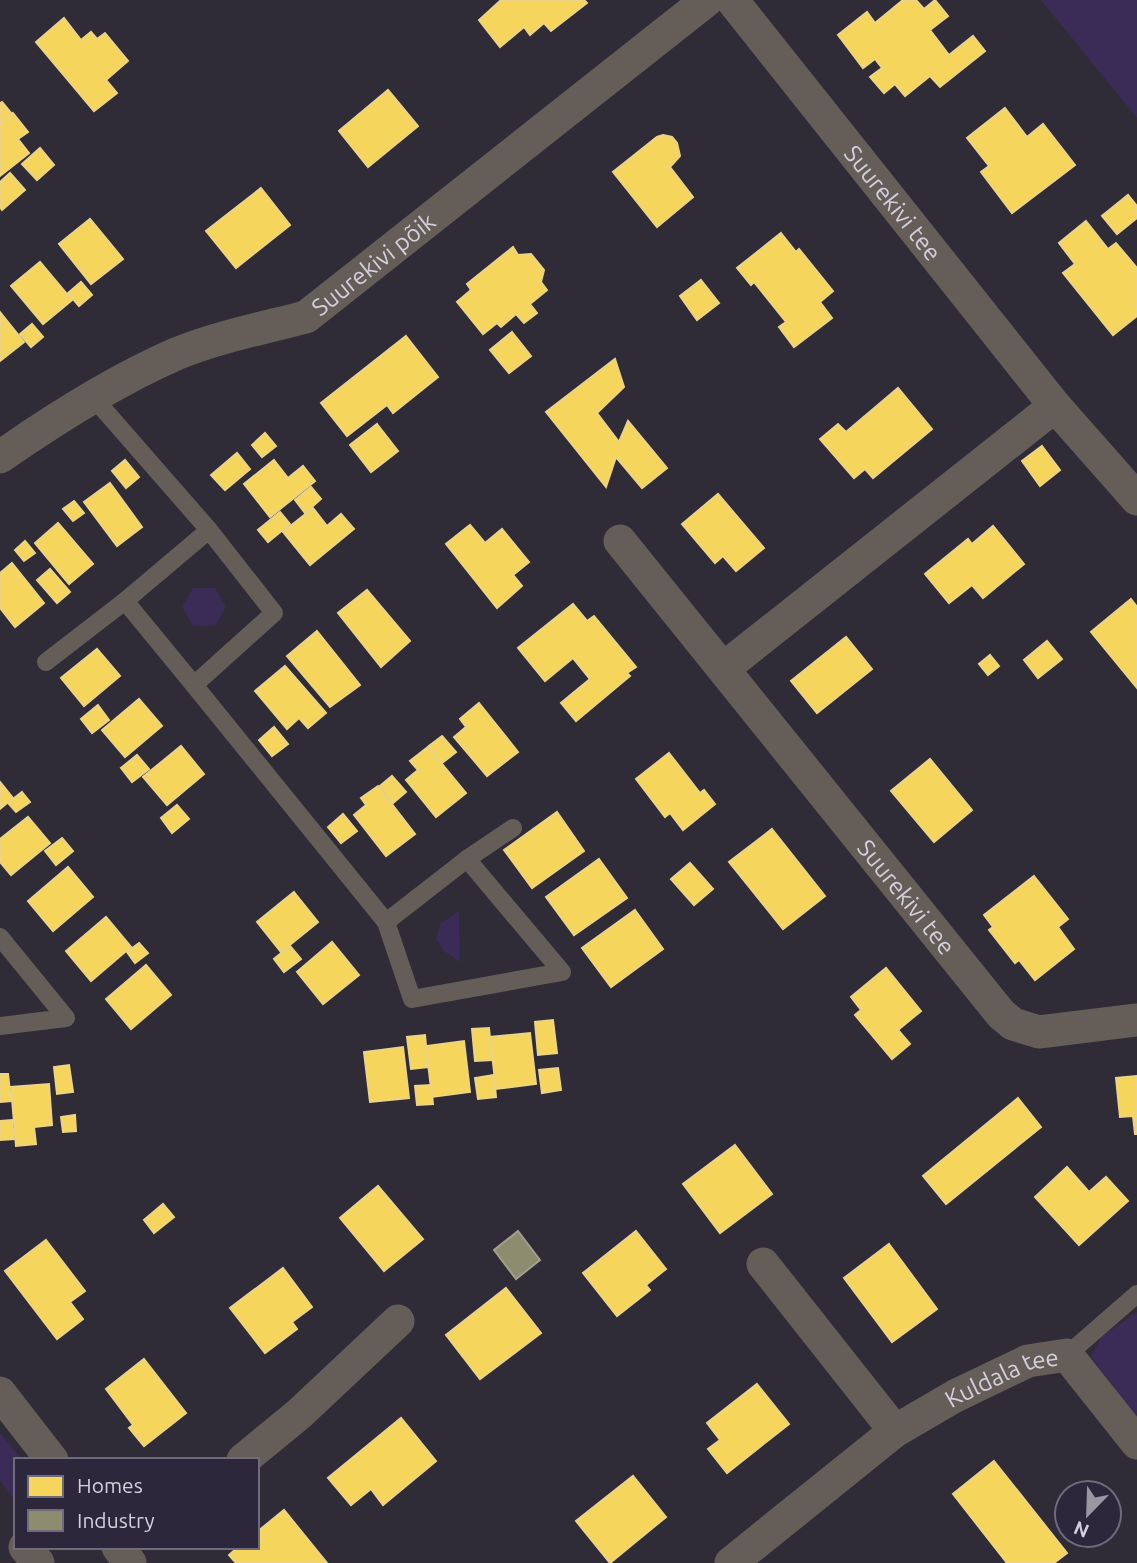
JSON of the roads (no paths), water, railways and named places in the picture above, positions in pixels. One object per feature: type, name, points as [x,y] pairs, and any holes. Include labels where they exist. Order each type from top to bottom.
[{"type":"street","name":"Suurekivi põik","points":[[1,454],[92,396],[177,354],[225,338],[306,317],[707,0]]},
{"type":"street","name":"Suurekivi tee","points":[[732,0],[1055,406],[1137,499]]},
{"type":"street","points":[[724,668],[1055,406]]},
{"type":"street","name":"Suurekivi tee","points":[[620,541],[992,1003],[1013,1024],[1039,1032],[1137,1020]]},
{"type":"street","points":[[763,1264],[895,1431]]},
{"type":"street","points":[[245,1458],[299,1414],[398,1321]]},
{"type":"street","points":[[1067,1355],[1137,1443]]},
{"type":"street","name":"Kuldala tee","points":[[731,1563],[895,1431],[955,1396],[1028,1361],[1067,1355]]},
{"type":"street","points":[[0,1394],[50,1458]]},
{"type":"street","points":[[27,1549],[38,1563]]},
{"type":"lane","points":[[92,396],[209,530],[274,613],[194,685]]},
{"type":"lane","points":[[46,662],[125,601],[209,530]]},
{"type":"lane","points":[[125,601],[386,922],[412,999],[562,972],[467,859]]},
{"type":"lane","points":[[386,922],[467,859],[513,828]]},
{"type":"lane","points":[[0,937],[66,1018],[0,1026]]},
{"type":"lane","name":"Kuldala tee","points":[[1067,1355],[1137,1294]]}]
